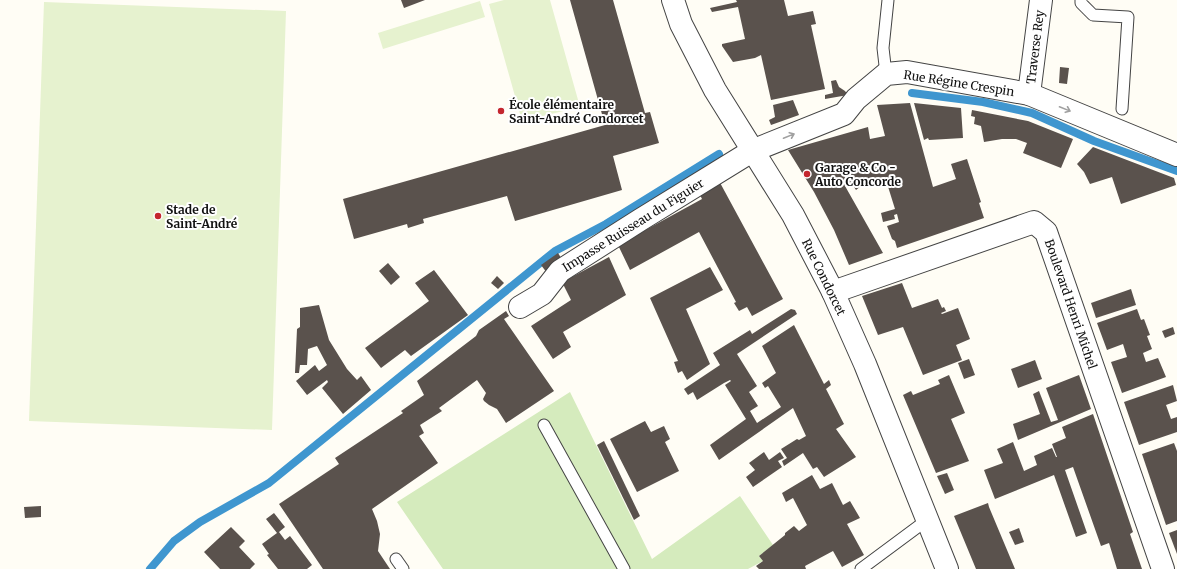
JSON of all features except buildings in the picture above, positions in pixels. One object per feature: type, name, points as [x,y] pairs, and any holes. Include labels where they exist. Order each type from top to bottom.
[{"type":"street","name":"Rue Condorcet","points":[[672,0],[681,24],[715,90],[793,215],[833,292],[864,364],[947,569]]},
{"type":"street","name":"Traverse Rey","points":[[1029,94],[1041,0]]},
{"type":"street","name":"Rue Régine Crespin","points":[[752,151],[844,114],[856,99],[886,74],[907,72],[1029,94],[1177,155]]},
{"type":"street","name":"Impasse Ruisseau du Figuier","points":[[520,307],[542,294],[560,271],[752,151]]},
{"type":"street","name":"Boulevard Henri Michel","points":[[833,292],[1034,222],[1046,232],[1163,569]]},
{"type":"lane","points":[[886,74],[883,48],[888,0]]},
{"type":"lane","points":[[1082,0],[1081,4],[1093,15],[1128,17],[1122,109]]},
{"type":"lane","points":[[544,425],[624,569]]},
{"type":"lane","points":[[861,569],[927,520]]},
{"type":"lane","points":[[396,559],[403,569]]},
{"type":"green space","points":[[504,0],[550,0],[580,107],[522,121],[489,4]]},
{"type":"green space","points":[[480,1],[485,17],[383,49],[378,33]]},
{"type":"green space","name":"Stade de Saint-André","points":[[44,2],[286,11],[272,430],[29,421]]},
{"type":"green space","points":[[570,392],[652,559],[740,496],[773,545],[759,556],[763,561],[748,569],[443,569],[397,502]]},
{"type":"waterway","points":[[912,93],[983,102],[1032,113],[1094,141],[1177,171]]},
{"type":"waterway","points":[[150,569],[174,541],[200,522],[269,483],[555,251],[606,224],[719,154]]},
{"type":"place","name":"École élémentaire Saint-André Condorcet","points":[[501,111]]},
{"type":"place","name":"Garage & Co - Auto Concorde","points":[[807,174]]},
{"type":"place","name":"Stade de Saint-André","points":[[158,216]]}]
